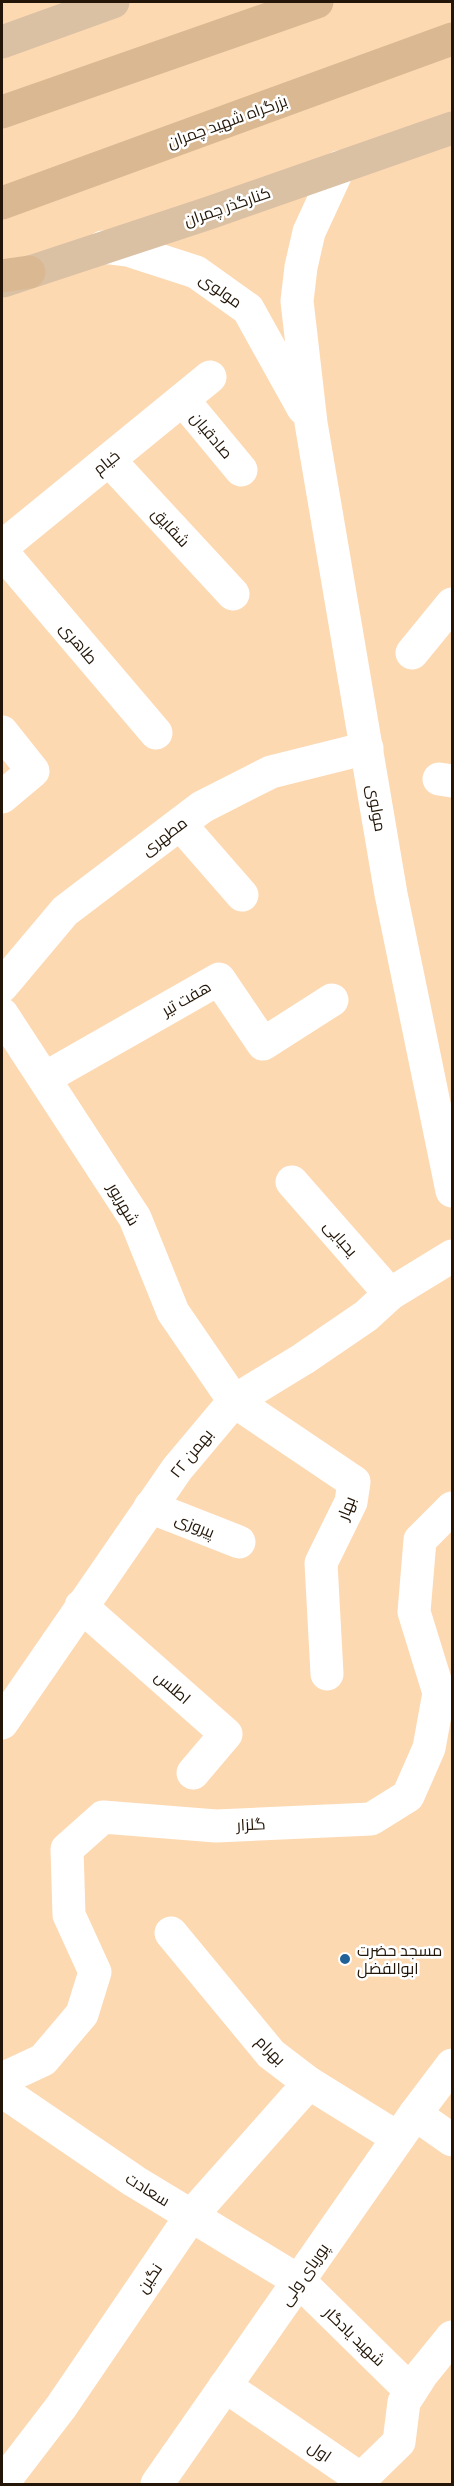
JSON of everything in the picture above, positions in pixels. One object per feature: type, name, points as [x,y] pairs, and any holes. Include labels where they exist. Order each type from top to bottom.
[{"type":"highway","points":[[2,112],[317,2]]},
{"type":"highway","name":"بزرگراه شهید چمران","points":[[2,203],[453,39]]},
{"type":"main road","points":[[2,40],[113,2]]},
{"type":"main road","name":"کنارگذر چمران","points":[[11,277],[453,128]]},
{"type":"street","name":"مولوی","points":[[339,167],[309,232],[297,301],[311,423],[391,894],[453,1191]]},
{"type":"street","name":"مولوی","points":[[104,247],[128,250],[196,272],[248,309],[311,423]]},
{"type":"street","name":"خیام","points":[[2,547],[210,377]]},
{"type":"street","name":"صادقیان","points":[[183,400],[241,470]]},
{"type":"street","name":"شقایق","points":[[109,460],[233,594]]},
{"type":"street","name":"طاهری","points":[[2,552],[156,733]]},
{"type":"street","points":[[412,653],[453,604]]},
{"type":"street","points":[[2,732],[33,771],[2,797]]},
{"type":"street","name":"مطهری","points":[[2,986],[65,912],[202,807],[271,772],[366,748]]},
{"type":"street","points":[[180,824],[242,895]]},
{"type":"street","name":"هفت تیر","points":[[45,1078],[219,978],[263,1044],[332,1000]]},
{"type":"street","name":"شهریور","points":[[6,1029],[45,1078],[135,1218],[173,1312],[234,1401]]},
{"type":"street","name":"یحیایی","points":[[292,1182],[390,1294]]},
{"type":"street","name":"۲۲ بهمن","points":[[2,1723],[177,1469],[234,1401],[303,1359],[366,1316],[390,1294],[453,1256]]},
{"type":"street","name":"بهار","points":[[234,1401],[354,1482],[351,1502],[321,1563],[327,1674]]},
{"type":"street","name":"پیروزی","points":[[150,1507],[239,1542]]},
{"type":"street","name":"گلزار","points":[[2,2079],[43,2060],[82,2014],[95,1972],[69,1915],[67,1849],[104,1816],[216,1826],[371,1819],[408,1796],[429,1748],[439,1693],[414,1612],[420,1540],[453,1508]]},
{"type":"street","name":"اطلس","points":[[81,1606],[226,1734],[194,1773]]},
{"type":"street","name":"بهرام","points":[[171,1933],[271,2054],[309,2083],[406,2126],[453,2140]]},
{"type":"street","name":"پوریای ولی","points":[[157,2484],[406,2126],[453,2065]]},
{"type":"street","name":"نگین","points":[[2,2484],[61,2407],[191,2216],[309,2083]]},
{"type":"street","name":"سعادت","points":[[2,2091],[134,2181],[298,2281]]},
{"type":"street","name":"شهید یادگار","points":[[298,2281],[411,2391]]},
{"type":"street","name":"اول","points":[[225,2386],[361,2479],[399,2442],[404,2402],[422,2373],[453,2337]]},
{"type":"place","name":"مسجد حضرت ابوالفضل","points":[[345,1959]]}]
